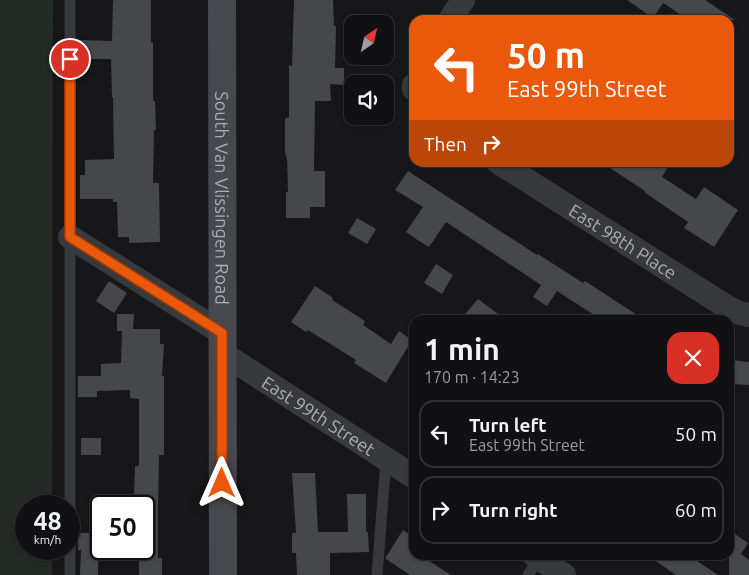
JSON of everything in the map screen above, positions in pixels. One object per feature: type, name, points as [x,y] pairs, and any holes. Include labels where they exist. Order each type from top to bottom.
[{"type":"main road","name":"South Van Vlissingen Road","points":[[222,0],[222,575]]},
{"type":"street","points":[[453,15],[463,0]]},
{"type":"street","name":"East 98th Place","points":[[506,167],[727,307],[749,316]]},
{"type":"street","name":"East 99th Street","points":[[70,237],[409,474]]},
{"type":"street","points":[[534,563],[564,575]]},
{"type":"lane","points":[[70,0],[70,575]]},
{"type":"lane","points":[[377,575],[386,459]]},
{"type":"shaded area","points":[[0,0],[53,0],[52,495],[15,495],[15,560],[52,560],[52,575],[0,575]]},
{"type":"building","points":[[113,0],[151,0],[153,101],[155,101],[156,130],[154,130],[153,183],[159,183],[160,242],[129,243],[129,237],[118,237],[117,202],[113,202],[113,199],[80,199],[80,175],[85,175],[85,160],[114,159],[111,59],[80,59],[80,40],[112,41]]},
{"type":"building","points":[[294,0],[333,0],[334,26],[336,26],[335,68],[344,68],[344,85],[330,84],[331,101],[315,101],[314,171],[325,171],[325,207],[310,207],[310,218],[286,218],[286,192],[288,192],[285,118],[289,118],[289,65],[292,66]]},
{"type":"building","points":[[627,0],[705,0],[728,15],[681,15],[663,3],[655,15],[649,15]]},
{"type":"building","points":[[609,167],[668,167],[662,177],[696,199],[704,187],[738,210],[714,247],[684,228],[688,222]]},
{"type":"building","points":[[408,171],[537,255],[583,283],[585,281],[637,315],[594,315],[557,291],[547,306],[533,297],[541,285],[446,222],[429,247],[406,232],[423,207],[395,190]]},
{"type":"building","points":[[357,218],[376,229],[367,244],[348,233]]},
{"type":"building","points":[[436,264],[453,275],[442,294],[424,283]]},
{"type":"building","points":[[109,281],[127,293],[114,313],[96,301]]},
{"type":"building","points":[[315,286],[333,298],[332,300],[365,321],[363,325],[391,344],[399,331],[409,338],[409,345],[386,383],[354,363],[356,360],[308,330],[306,332],[291,322]]},
{"type":"building","points":[[478,299],[499,315],[464,315]]},
{"type":"building","points":[[117,314],[134,314],[133,329],[160,329],[160,344],[164,344],[162,376],[164,376],[164,455],[159,455],[158,513],[158,558],[162,558],[162,575],[139,575],[139,560],[155,560],[155,495],[134,495],[135,466],[139,466],[139,399],[130,398],[130,390],[97,391],[97,397],[78,397],[78,376],[101,376],[101,364],[121,363],[122,331],[117,331]]},
{"type":"building","points":[[734,360],[749,362],[749,385],[734,384]]},
{"type":"building","points":[[81,438],[101,438],[101,455],[81,455]]},
{"type":"building","points":[[292,473],[315,473],[318,532],[348,532],[347,494],[366,494],[366,532],[368,532],[369,552],[330,553],[330,575],[297,575],[296,553],[292,553],[292,533],[296,533]]},
{"type":"building","points":[[403,530],[409,534],[409,560],[430,560],[451,575],[410,575],[386,559]]},
{"type":"building","points":[[80,533],[90,533],[90,560],[98,560],[98,575],[80,575]]},
{"type":"building","points":[[734,533],[748,543],[741,554],[749,560],[749,575],[729,575],[729,560],[734,560]]},
{"type":"building","points":[[654,560],[696,560],[718,575],[676,575]]},
{"type":"route","points":[[70,59],[70,237],[222,333],[222,483]]}]
